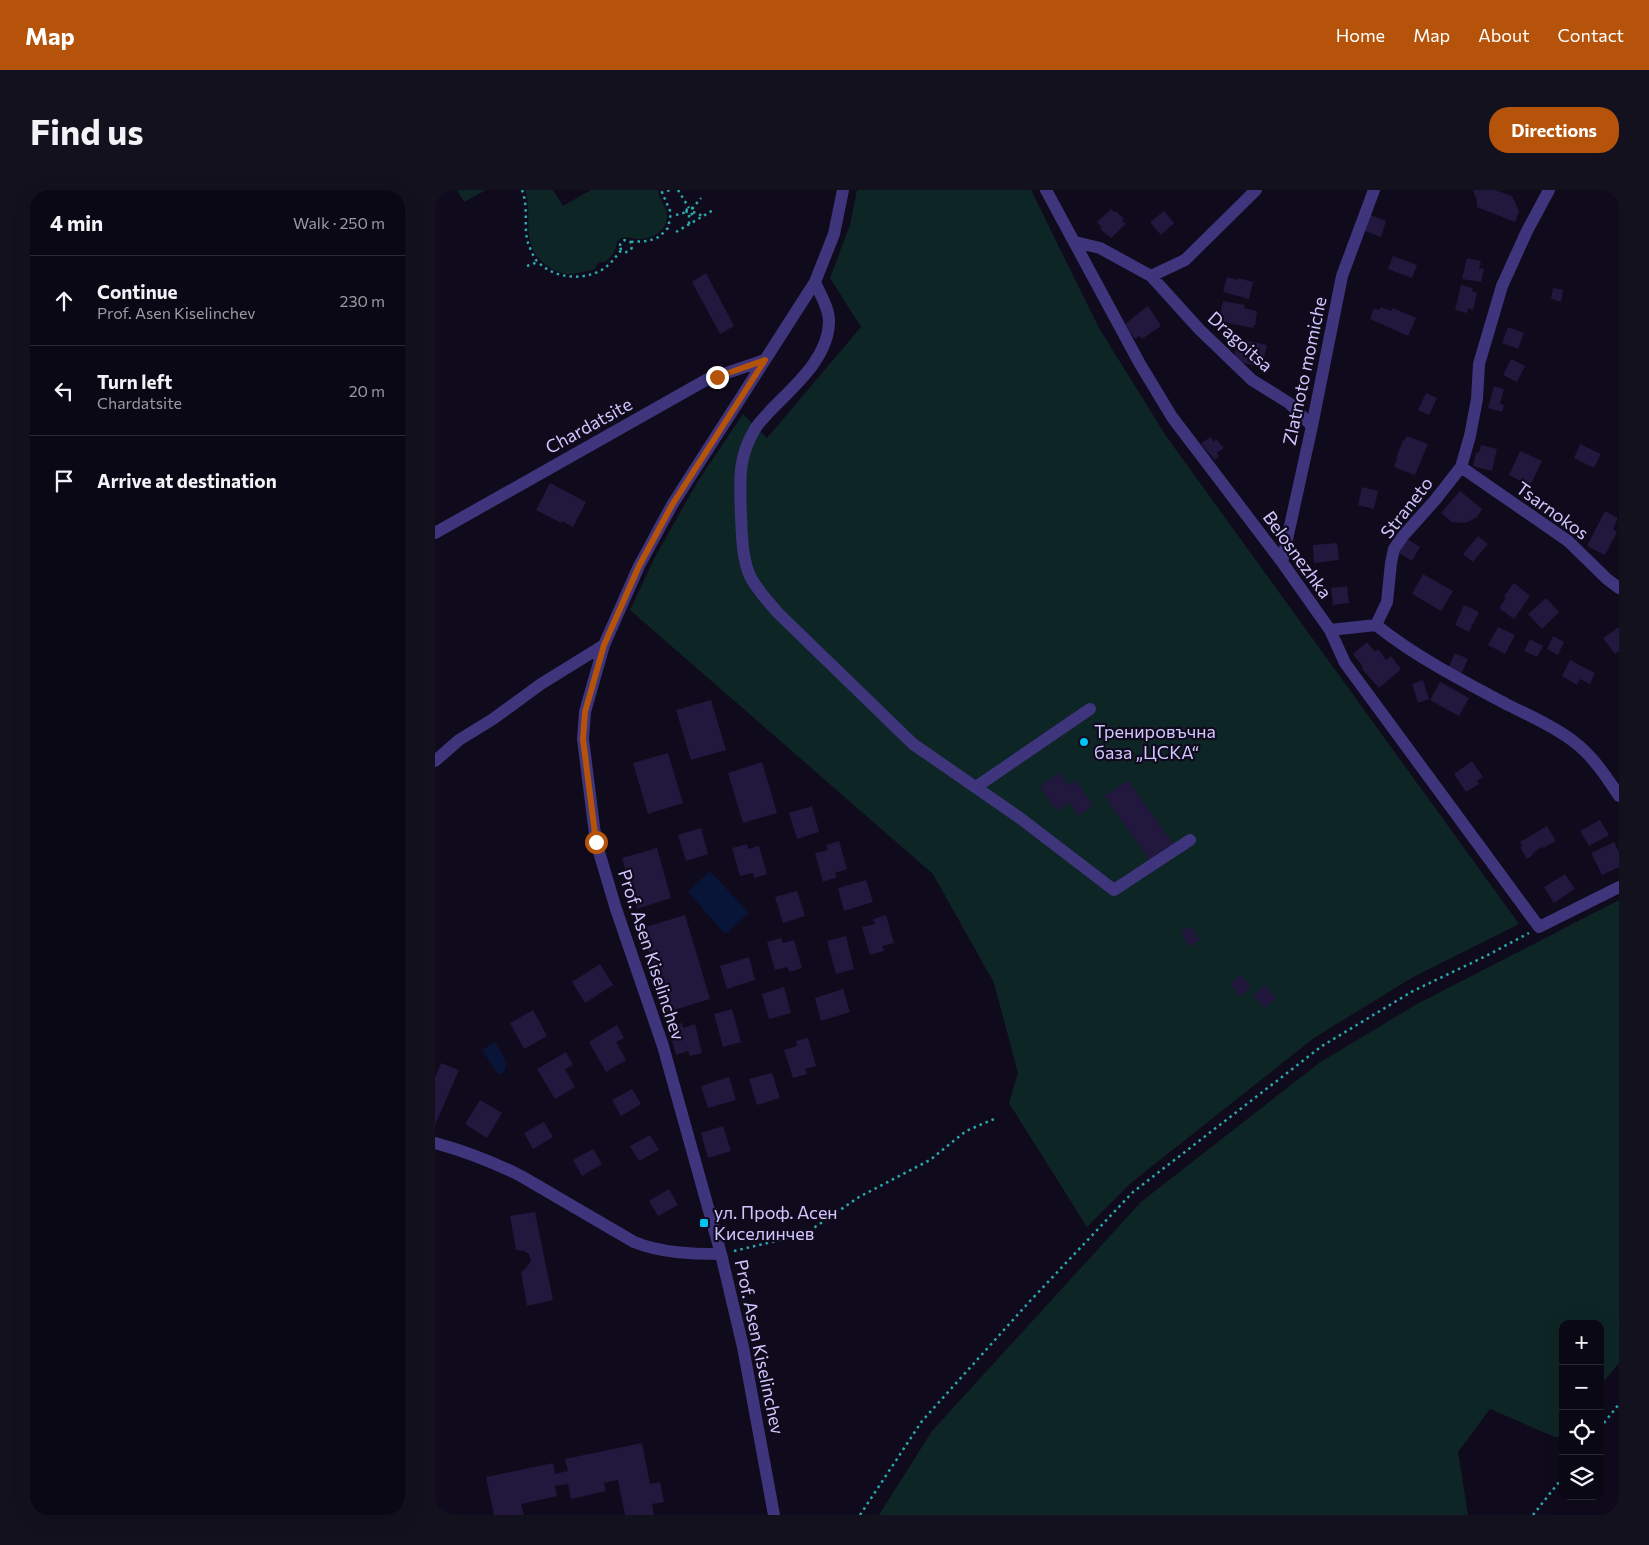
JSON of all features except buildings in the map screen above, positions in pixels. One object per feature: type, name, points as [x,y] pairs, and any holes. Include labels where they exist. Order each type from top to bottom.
[{"type":"street","name":"Prof. Asen Kiselinchev","points":[[774,1515],[743,1347],[721,1254],[663,1046],[616,909],[596,842],[583,739],[585,712],[604,645],[639,566],[672,505],[815,282],[834,234],[843,190]]},
{"type":"street","name":"Belosnezhka","points":[[1046,190],[1140,364],[1172,417],[1282,562],[1330,630],[1345,663],[1539,927]]},
{"type":"street","points":[[1151,276],[1185,260],[1255,190]]},
{"type":"street","name":"Zlatnoto momiche","points":[[1282,562],[1342,276],[1374,190]]},
{"type":"street","name":"Straneto","points":[[1376,625],[1387,602],[1394,548],[1461,467],[1470,436],[1477,399],[1479,364],[1499,295],[1527,232],[1549,190]]},
{"type":"street","name":"Dragoitsa","points":[[1075,242],[1100,248],[1151,276],[1199,329],[1252,380],[1289,403],[1312,426]]},
{"type":"street","points":[[815,282],[827,310],[829,321],[825,342],[819,355],[810,367],[756,427],[742,459],[740,476],[743,551],[750,576],[761,593],[777,612],[913,744],[1063,850],[1114,890],[1189,840]]},
{"type":"street","name":"Chardatsite","points":[[435,534],[706,380],[765,360]]},
{"type":"street","name":"Tsarnokos","points":[[1461,467],[1568,541],[1619,588]]},
{"type":"street","points":[[1330,630],[1376,625],[1416,655],[1557,730],[1574,741],[1606,776],[1619,796]]},
{"type":"street","points":[[435,761],[459,740],[493,719],[541,684],[604,645]]},
{"type":"street","points":[[976,787],[1090,709]]},
{"type":"street","points":[[1539,927],[1619,886]]},
{"type":"street","points":[[435,1144],[465,1152],[502,1166],[634,1242],[648,1248],[700,1254],[721,1254]]},
{"type":"path","points":[[522,190],[526,200],[527,241],[535,259],[557,274],[576,278],[599,271],[612,262],[621,250],[620,246],[623,241],[648,241],[659,237],[668,228],[671,213],[661,192],[670,190]]},
{"type":"path","points":[[678,190],[691,210],[703,216]]},
{"type":"path","points":[[676,214],[688,213],[701,198]]},
{"type":"path","points":[[676,232],[715,209]]},
{"type":"path","points":[[688,213],[691,210]]},
{"type":"path","points":[[688,213],[689,224]]},
{"type":"path","points":[[621,250],[629,251],[632,246],[631,242]]},
{"type":"path","points":[[527,266],[538,262]]},
{"type":"path","points":[[860,1515],[922,1421],[1024,1308],[1133,1192],[1322,1046],[1413,991],[1487,956],[1539,927]]},
{"type":"path","points":[[721,1254],[805,1234],[859,1198],[930,1160],[966,1131],[994,1119]]},
{"type":"path","points":[[1604,1423],[1619,1404]]},
{"type":"path","points":[[1533,1515],[1559,1482]]},
{"type":"green space","points":[[457,190],[486,190],[464,202]]},
{"type":"green space","points":[[525,190],[553,190],[563,206],[591,190],[658,190],[667,212],[667,221],[662,230],[648,238],[636,239],[626,237],[620,239],[611,257],[605,262],[600,262],[596,265],[595,269],[575,274],[561,273],[543,263],[532,247],[529,234],[528,202]]},
{"type":"green space","name":"Тренировъчна база „ЦСКА“","points":[[857,190],[1031,190],[1099,328],[1166,436],[1519,924],[1413,977],[1314,1038],[1132,1182],[1087,1227],[1009,1103],[1018,1073],[994,983],[933,874],[630,610],[656,555],[698,481],[743,414],[767,438],[861,327],[830,278],[850,225]]},
{"type":"green space","points":[[1619,900],[1619,1363],[1604,1381],[1604,1320],[1559,1320],[1559,1436],[1557,1438],[1490,1409],[1458,1452],[1468,1515],[879,1515],[932,1431],[1141,1202],[1319,1063],[1417,1004]]},
{"type":"water","points":[[710,871],[749,913],[725,934],[688,892]]},
{"type":"water","points":[[495,1042],[504,1057],[506,1065],[503,1073],[499,1074],[482,1050]]},
{"type":"place","name":"Тренировъчна база „ЦСКА“","points":[[1084,742]]},
{"type":"place","name":"ул. Проф. Асен Киселинчев","points":[[704,1223]]},
{"type":"route","points":[[596,842],[583,739],[585,712],[604,645],[639,566],[672,505],[765,360],[717,377]]}]
